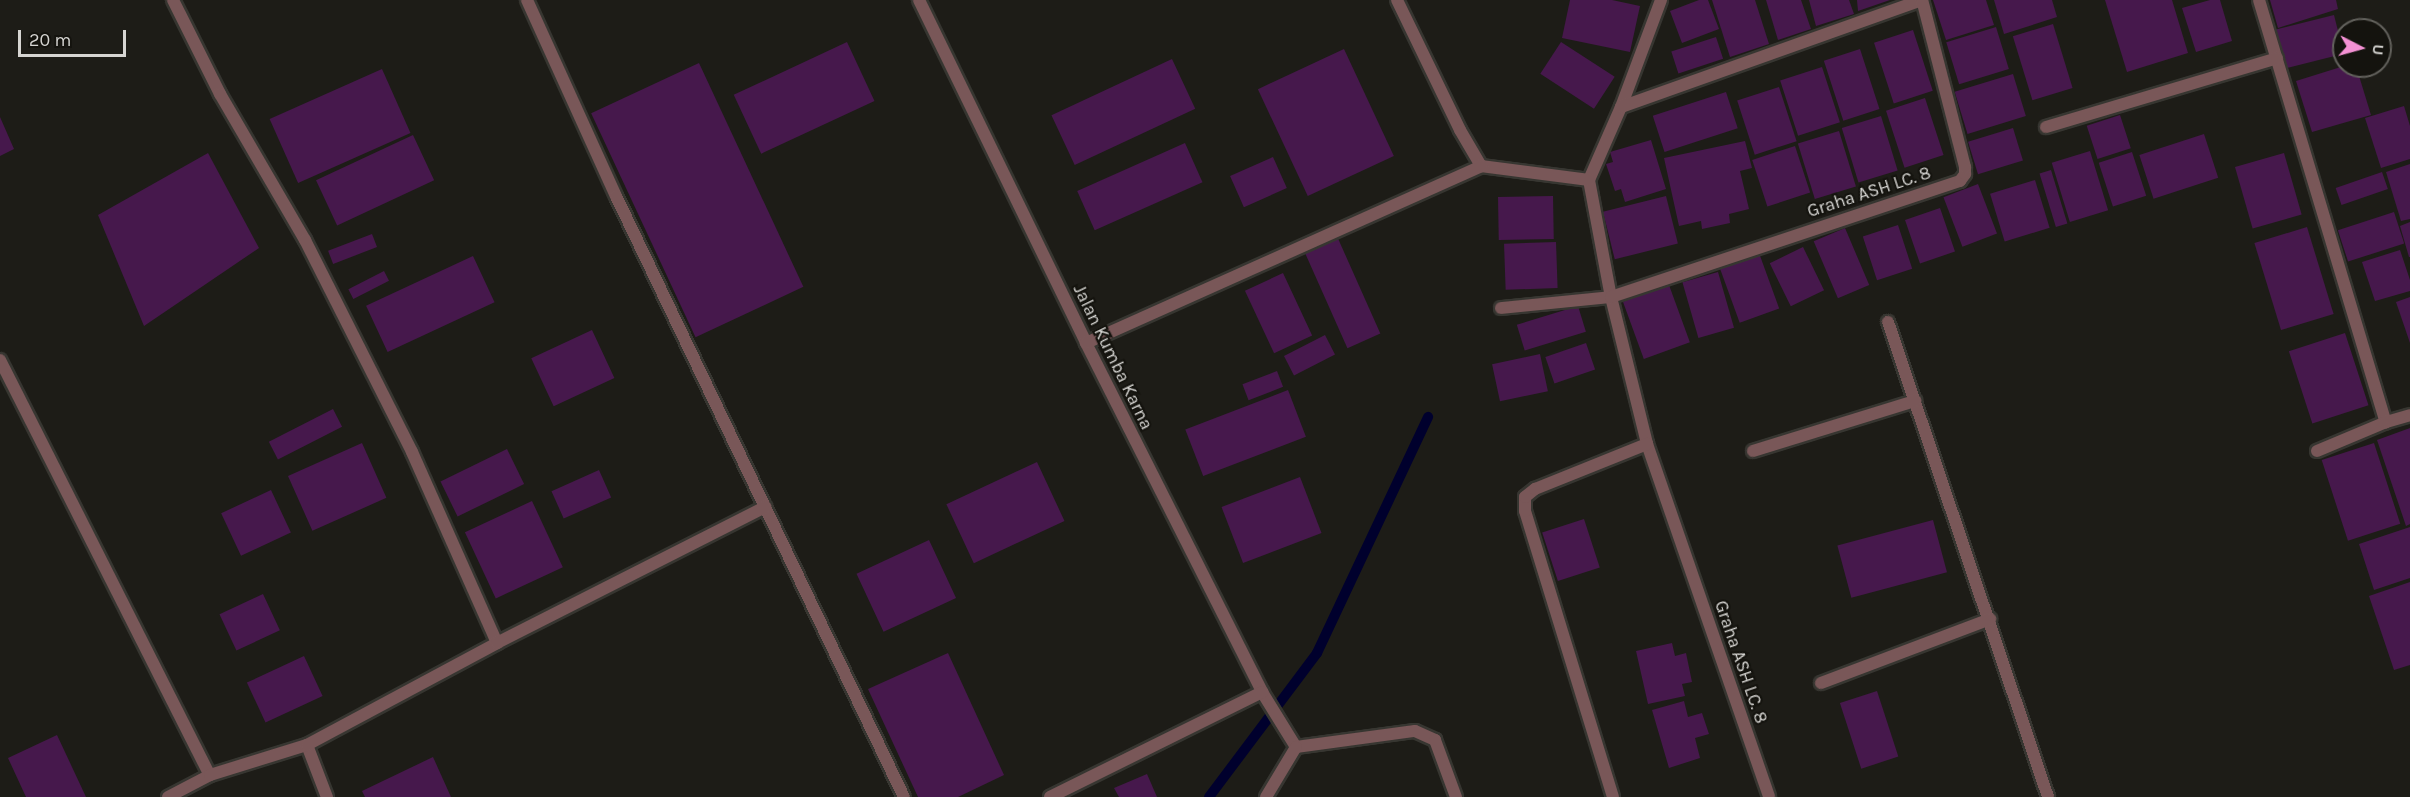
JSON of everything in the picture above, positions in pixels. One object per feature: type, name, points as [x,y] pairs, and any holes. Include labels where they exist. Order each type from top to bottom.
[{"type":"street","points":[[173,0],[220,94],[305,240],[412,452],[497,644]]},
{"type":"street","points":[[527,0],[616,196],[904,797]]},
{"type":"street","name":"Jalan Kumba Karna","points":[[919,0],[1086,343],[1263,693],[1296,747]]},
{"type":"street","points":[[1397,0],[1460,130],[1481,166]]},
{"type":"street","points":[[1086,343],[1481,166],[1588,180],[1622,107],[1661,0]]},
{"type":"street","points":[[1622,107],[1922,0]]},
{"type":"street","name":"Graha ASH LC. 8","points":[[1611,297],[1960,181],[1965,174],[1965,167],[1922,0]]},
{"type":"street","points":[[2259,0],[2386,422]]},
{"type":"street","points":[[2046,127],[2277,58]]},
{"type":"street","name":"Graha ASH LC. 8","points":[[1588,180],[1611,297],[1647,444],[1769,797]]},
{"type":"street","points":[[1501,308],[1611,297]]},
{"type":"street","points":[[1888,322],[1990,619],[2048,797]]},
{"type":"street","points":[[0,360],[210,775]]},
{"type":"street","points":[[1753,451],[1915,401]]},
{"type":"street","points":[[2317,451],[2386,422],[2410,415]]},
{"type":"street","points":[[1613,797],[1526,511],[1525,497],[1535,489],[1647,444]]},
{"type":"street","points":[[168,797],[210,775],[307,745],[497,644],[560,614],[765,507]]},
{"type":"street","points":[[1821,683],[1990,619]]},
{"type":"street","points":[[1050,797],[1263,693]]},
{"type":"street","points":[[1266,797],[1296,747],[1414,731],[1435,740],[1456,797]]},
{"type":"street","points":[[307,745],[327,797]]},
{"type":"building","points":[[1570,0],[1612,0],[1640,6],[1630,52],[1562,38]]},
{"type":"building","points":[[1699,0],[1708,0],[1719,29],[1682,43],[1670,11]]},
{"type":"building","points":[[1712,0],[1755,0],[1769,44],[1730,57]]},
{"type":"building","points":[[1766,0],[1801,0],[1811,29],[1778,40]]},
{"type":"building","points":[[1809,0],[1849,0],[1854,14],[1816,26]]},
{"type":"building","points":[[1857,0],[1890,0],[1858,11]]},
{"type":"building","points":[[1933,0],[1986,0],[1994,25],[1946,40]]},
{"type":"building","points":[[1994,0],[2052,0],[2057,17],[2004,34]]},
{"type":"building","points":[[2105,0],[2172,0],[2188,53],[2127,72]]},
{"type":"building","points":[[2210,0],[2220,0],[2232,41],[2196,52],[2182,8]]},
{"type":"building","points":[[2270,0],[2336,0],[2338,9],[2278,28]]},
{"type":"building","points":[[2334,15],[2335,18],[2332,18],[2332,57],[2284,69],[2275,30]]},
{"type":"building","points":[[2053,24],[2073,88],[2032,100],[2013,36]]},
{"type":"building","points":[[1996,27],[2009,69],[1959,84],[1946,42]]},
{"type":"building","points":[[1913,30],[1933,91],[1894,104],[1874,43]]},
{"type":"building","points":[[1716,37],[1723,59],[1678,73],[1671,52]]},
{"type":"building","points":[[847,42],[874,101],[761,154],[734,95]]},
{"type":"building","points":[[1561,42],[1615,77],[1594,109],[1540,74]]},
{"type":"building","points":[[1344,49],[1394,156],[1308,196],[1258,89]]},
{"type":"building","points":[[1860,49],[1879,109],[1843,121],[1824,61]]},
{"type":"building","points":[[1172,59],[1195,109],[1075,165],[1051,115]]},
{"type":"building","points":[[699,63],[803,287],[696,337],[591,113]]},
{"type":"building","points":[[1822,67],[1840,122],[1798,136],[1780,81]]},
{"type":"building","points":[[382,69],[410,133],[298,183],[270,119]]},
{"type":"building","points":[[2332,70],[2332,78],[2360,78],[2371,115],[2312,132],[2296,81]]},
{"type":"building","points":[[2013,74],[2026,116],[1968,134],[1955,92]]},
{"type":"building","points":[[1779,87],[1797,141],[1755,155],[1737,101]]},
{"type":"building","points":[[1726,92],[1738,128],[1665,152],[1653,116]]},
{"type":"building","points":[[1925,98],[1944,155],[1905,168],[1886,111]]},
{"type":"building","points":[[2404,106],[2410,126],[2410,159],[2381,168],[2365,118]]},
{"type":"building","points":[[2120,115],[2131,148],[2098,159],[2087,126]]},
{"type":"building","points":[[1881,116],[1898,171],[1858,182],[1842,128]]},
{"type":"building","points":[[0,117],[14,149],[0,156]]},
{"type":"building","points":[[2013,128],[2023,161],[1978,174],[1968,142]]},
{"type":"building","points":[[1839,131],[1856,186],[1815,199],[1798,144]]},
{"type":"building","points":[[2204,134],[2218,178],[2154,199],[2139,155]]},
{"type":"building","points":[[413,135],[434,180],[337,226],[316,180]]},
{"type":"building","points":[[1651,140],[1666,189],[1625,202],[1621,189],[1615,191],[1606,164],[1613,162],[1610,152]]},
{"type":"building","points":[[1745,141],[1752,168],[1740,171],[1749,209],[1729,214],[1730,223],[1702,229],[1701,221],[1679,226],[1664,158]]},
{"type":"building","points":[[1185,143],[1202,182],[1095,230],[1077,191]]},
{"type":"building","points":[[1795,146],[1810,193],[1767,207],[1752,160]]},
{"type":"building","points":[[2090,151],[2108,210],[2070,222],[2052,163]]},
{"type":"building","points":[[2132,152],[2146,196],[2113,207],[2099,163]]},
{"type":"building","points":[[208,153],[259,248],[144,326],[98,215]]},
{"type":"building","points":[[2284,153],[2302,215],[2253,229],[2235,167]]},
{"type":"building","points":[[1273,157],[1287,188],[1244,207],[1230,176]]},
{"type":"building","points":[[2410,164],[2410,219],[2401,221],[2386,172]]},
{"type":"building","points":[[2051,170],[2067,224],[2056,227],[2040,174]]},
{"type":"building","points":[[2382,172],[2388,189],[2342,205],[2336,188]]},
{"type":"building","points":[[2035,180],[2050,228],[2005,242],[1990,194]]},
{"type":"building","points":[[1978,184],[1997,233],[1962,247],[1943,197]]},
{"type":"building","points":[[1553,196],[1554,239],[1499,240],[1498,197]]},
{"type":"building","points":[[1666,196],[1678,244],[1615,259],[1603,212]]},
{"type":"building","points":[[1940,208],[1955,251],[1920,264],[1905,220]]},
{"type":"building","points":[[2394,212],[2404,243],[2348,262],[2338,230]]},
{"type":"building","points":[[2410,222],[2410,257],[2409,257],[2400,226]]},
{"type":"building","points":[[1898,225],[1912,269],[1877,280],[1863,236]]},
{"type":"building","points":[[2307,227],[2334,314],[2281,330],[2254,243]]},
{"type":"building","points":[[1845,228],[1869,285],[1838,298],[1814,241]]},
{"type":"building","points":[[372,234],[377,247],[333,264],[328,251]]},
{"type":"building","points":[[1336,234],[1380,334],[1347,348],[1303,249]]},
{"type":"building","points":[[1556,242],[1558,288],[1506,290],[1504,244]]},
{"type":"building","points":[[1803,247],[1824,290],[1791,306],[1770,263]]},
{"type":"building","points":[[2400,250],[2410,280],[2410,291],[2375,301],[2362,262]]},
{"type":"building","points":[[1759,253],[1779,308],[1740,323],[1720,267]]},
{"type":"building","points":[[473,256],[495,302],[388,352],[366,306]]},
{"type":"building","points":[[384,271],[389,281],[353,299],[348,289]]},
{"type":"building","points":[[1718,272],[1734,328],[1698,338],[1682,282]]},
{"type":"building","points":[[1283,273],[1312,336],[1274,353],[1245,291]]},
{"type":"building","points":[[1669,285],[1690,342],[1644,359],[1623,302]]},
{"type":"building","points":[[2410,297],[2410,343],[2396,302]]},
{"type":"building","points":[[1578,306],[1586,332],[1525,351],[1517,325]]},
{"type":"building","points":[[592,330],[614,378],[554,406],[531,358]]},
{"type":"building","points":[[2345,333],[2368,405],[2312,424],[2289,351]]},
{"type":"building","points":[[1325,335],[1335,355],[1294,375],[1284,356]]},
{"type":"building","points":[[1586,343],[1595,369],[1554,383],[1545,357]]},
{"type":"building","points":[[1540,354],[1548,391],[1500,401],[1492,364]]},
{"type":"building","points":[[1277,371],[1283,387],[1249,400],[1242,384]]},
{"type":"building","points":[[1288,390],[1306,437],[1203,476],[1185,429]]},
{"type":"building","points":[[333,409],[342,427],[278,460],[269,442]]},
{"type":"building","points":[[2410,428],[2410,524],[2406,526],[2377,440]]},
{"type":"building","points":[[362,443],[386,498],[312,531],[288,476]]},
{"type":"building","points":[[2374,443],[2400,524],[2348,541],[2322,460]]},
{"type":"building","points":[[507,449],[524,484],[458,516],[440,481]]},
{"type":"building","points":[[1037,462],[1064,521],[974,563],[946,504]]},
{"type":"building","points":[[599,470],[611,497],[564,519],[551,491]]},
{"type":"building","points":[[1300,477],[1322,533],[1243,563],[1222,507]]},
{"type":"building","points":[[271,490],[291,533],[241,556],[221,513]]},
{"type":"building","points":[[532,501],[563,567],[496,598],[465,532]]},
{"type":"building","points":[[1584,519],[1600,568],[1558,581],[1542,533]]},
{"type":"building","points":[[1933,520],[1947,572],[1851,598],[1837,546]]},
{"type":"building","points":[[2410,527],[2410,578],[2374,590],[2359,544]]},
{"type":"building","points":[[929,540],[956,598],[884,632],[856,574]]},
{"type":"building","points":[[2410,582],[2410,665],[2394,670],[2369,596]]},
{"type":"building","points":[[263,594],[280,630],[236,651],[219,614]]},
{"type":"building","points":[[1672,643],[1675,656],[1686,653],[1692,682],[1682,684],[1685,696],[1648,704],[1636,651]]},
{"type":"building","points":[[948,653],[1004,775],[958,797],[918,797],[868,689]]},
{"type":"building","points":[[304,656],[323,696],[265,723],[247,683]]},
{"type":"building","points":[[1877,691],[1898,757],[1861,769],[1840,703]]},
{"type":"building","points":[[1684,701],[1688,717],[1702,713],[1709,734],[1695,738],[1700,758],[1669,768],[1652,710]]},
{"type":"building","points":[[57,735],[86,797],[26,797],[8,758]]},
{"type":"building","points":[[433,757],[451,797],[365,797],[362,791]]},
{"type":"building","points":[[1147,774],[1157,797],[1119,797],[1114,788]]},
{"type":"waterway","points":[[1209,797],[1317,653],[1428,417]]}]
